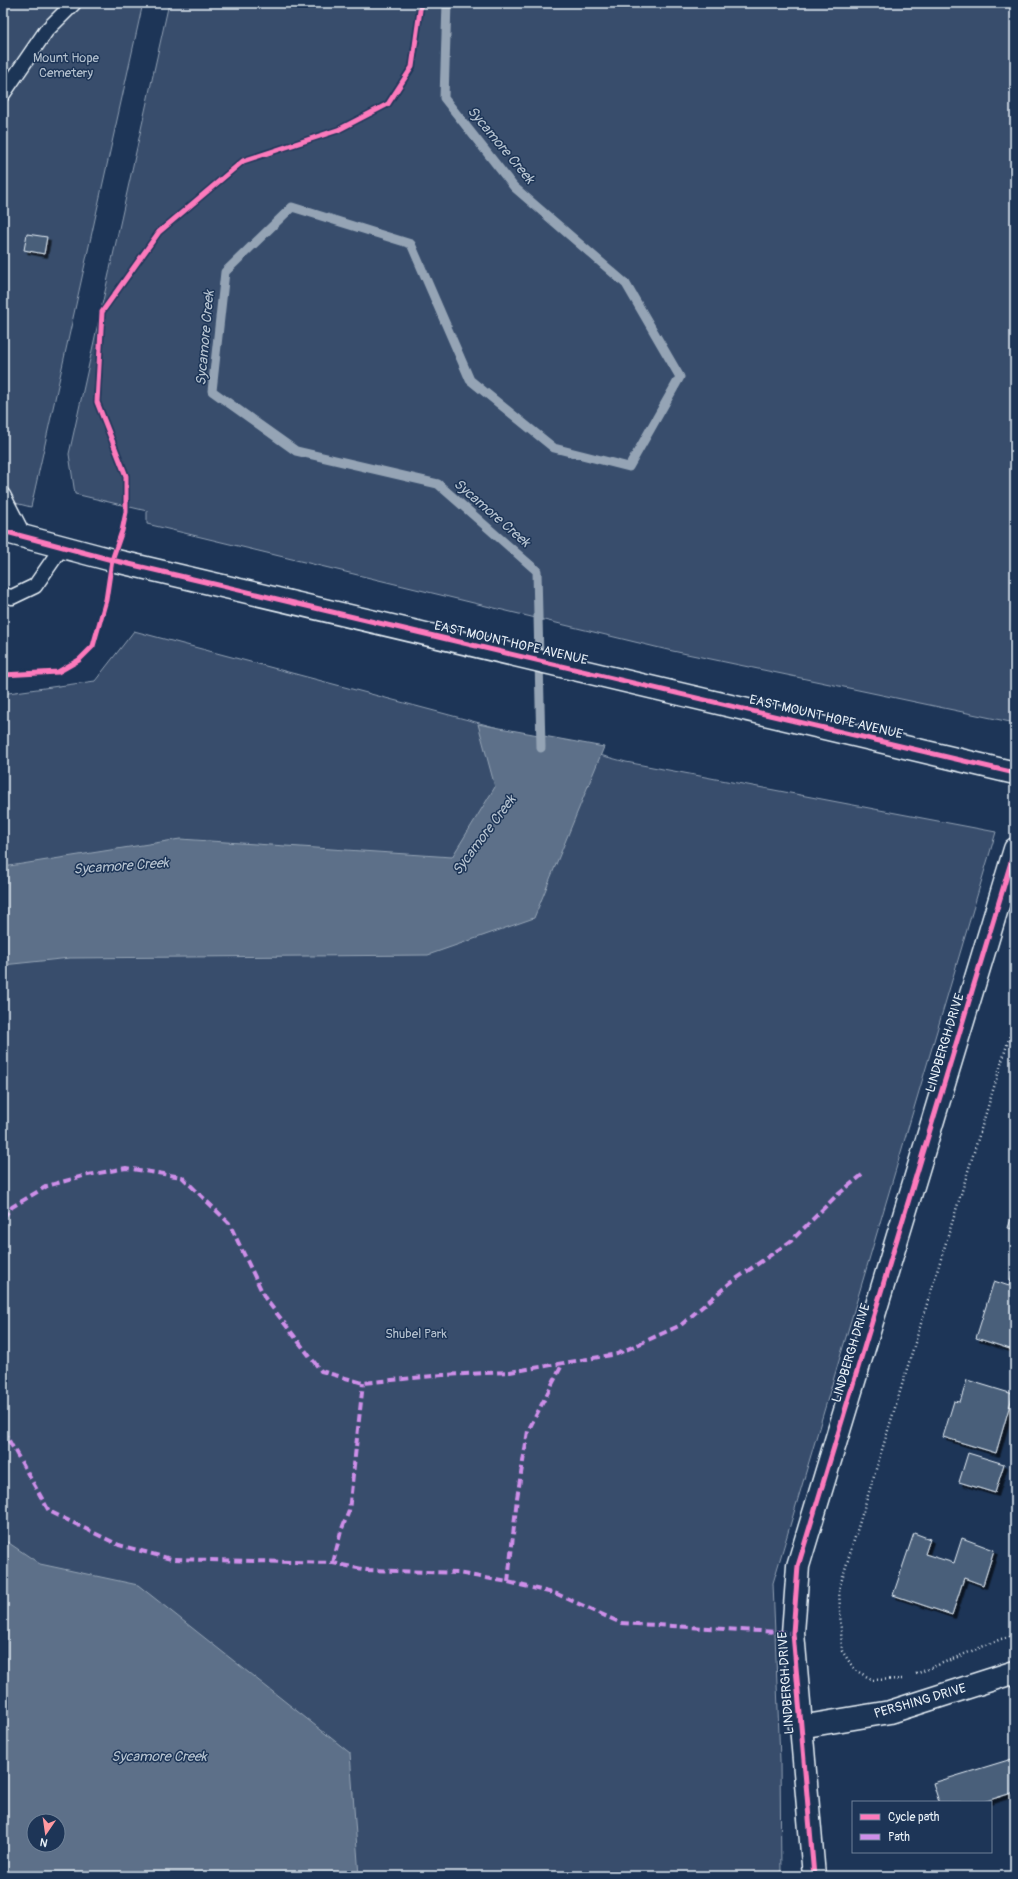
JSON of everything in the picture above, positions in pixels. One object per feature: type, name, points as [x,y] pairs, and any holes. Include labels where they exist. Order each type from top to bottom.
[{"type":"street","name":"EAST MOUNT HOPE AVENUE","points":[[3,531],[62,547],[1015,774]]},
{"type":"street","name":"LINDBERGH DRIVE","points":[[814,1876],[793,1633],[798,1566],[1015,848]]},
{"type":"street","name":"PERSHING DRIVE","points":[[800,1727],[890,1712],[1015,1672]]},
{"type":"lane","points":[[3,94],[46,31],[74,3]]},
{"type":"lane","points":[[3,495],[24,536]]},
{"type":"lane","points":[[3,596],[12,597],[35,586],[62,547]]},
{"type":"path","points":[[904,1679],[873,1680],[854,1670],[842,1651],[839,1589],[1015,1019]]},
{"type":"path","points":[[911,1676],[1001,1640],[1015,1636]]},
{"type":"green space","name":"Mount Hope Cemetery","points":[[3,3],[143,3],[31,507],[3,500]]},
{"type":"green space","points":[[169,3],[1015,3],[1015,723],[668,650],[147,524],[147,511],[75,494],[69,454]]},
{"type":"green space","name":"Shubel Park","points":[[134,631],[626,762],[996,832],[773,1583],[780,1760],[781,1876],[3,1876],[3,698],[8,693],[95,681]]},
{"type":"water","points":[[478,724],[604,747],[534,918],[428,955],[70,958],[3,965],[3,867],[180,839],[452,857],[495,787]]},
{"type":"water","name":"Sycamore Creek","points":[[3,1539],[40,1564],[138,1585],[350,1753],[359,1876],[4,1876]]},
{"type":"building","points":[[27,234],[47,237],[44,254],[24,250]]},
{"type":"building","points":[[1015,1207],[1015,1230],[1008,1228]]},
{"type":"building","points":[[1015,1268],[1015,1344],[1013,1350],[976,1338],[994,1281],[1009,1286]]},
{"type":"building","points":[[967,1380],[1013,1394],[996,1453],[943,1437],[954,1401],[960,1402]]},
{"type":"building","points":[[968,1453],[1004,1464],[995,1493],[959,1482]]},
{"type":"building","points":[[914,1533],[930,1539],[925,1554],[954,1563],[962,1538],[994,1550],[983,1585],[964,1578],[952,1615],[893,1595]]},
{"type":"building","points":[[1015,1758],[1015,1792],[986,1801],[939,1801],[933,1783]]},
{"type":"waterway","name":"Sycamore Creek","points":[[447,3],[444,98],[514,187],[626,284],[680,377],[629,467],[554,448],[470,380],[411,244],[292,207],[225,272],[212,391],[296,451],[438,484],[537,571],[541,748]]},
{"type":"marked path","points":[[3,1218],[12,1207],[47,1186],[83,1176],[126,1168],[182,1177],[229,1223],[265,1298],[321,1371],[363,1383],[443,1375],[510,1372],[617,1354],[681,1325],[730,1283],[791,1241],[836,1196],[862,1175]]},
{"type":"marked path","points":[[508,1582],[517,1498],[528,1431],[563,1363]]},
{"type":"marked path","points":[[333,1563],[341,1531],[349,1511],[363,1383]]},
{"type":"marked path","points":[[3,1430],[49,1511],[119,1545],[171,1559],[333,1563],[367,1570],[458,1573],[508,1582],[557,1594],[621,1623],[793,1633]]},
{"type":"cycle path","points":[[3,675],[58,672],[79,660],[93,646],[106,600],[112,560],[122,531],[126,512],[126,476],[97,402],[102,312],[159,232],[243,161],[338,130],[388,104],[412,67],[421,3]]},
{"type":"cycle path","points":[[3,531],[112,560],[1015,773]]},
{"type":"cycle path","points":[[814,1876],[793,1633],[798,1566],[1015,849]]}]
